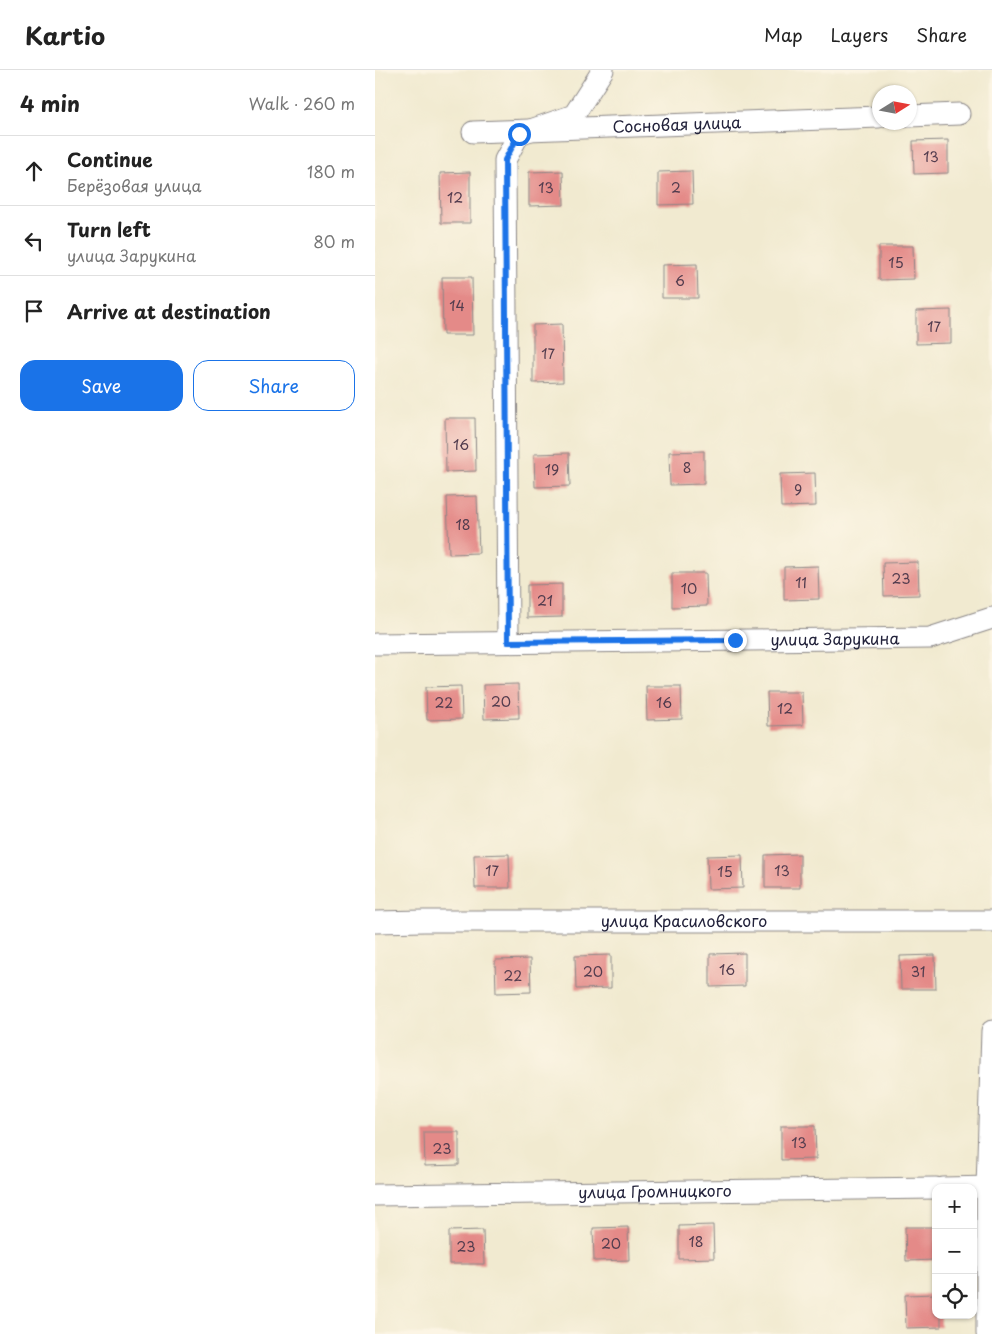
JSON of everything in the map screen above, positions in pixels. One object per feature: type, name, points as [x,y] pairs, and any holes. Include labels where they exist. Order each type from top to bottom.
[{"type":"street","points":[[508,642],[505,160],[519,134],[575,115],[603,70]]},
{"type":"street","points":[[917,116],[959,114]]},
{"type":"street","name":"Сосновая улица","points":[[473,132],[872,117]]},
{"type":"street","name":"улица Зарукина","points":[[375,644],[930,638],[992,618]]},
{"type":"street","name":"улица Красиловского","points":[[375,922],[992,921]]},
{"type":"street","points":[[987,1334],[992,1031]]},
{"type":"street","points":[[977,1187],[990,1187]]},
{"type":"street","name":"улица Громницкого","points":[[375,1195],[932,1188]]},
{"type":"building","points":[[948,140],[948,173],[914,174],[913,141]]},
{"type":"building","points":[[563,171],[564,205],[529,206],[529,172]]},
{"type":"building","points":[[692,171],[693,204],[658,205],[658,172]]},
{"type":"building","points":[[470,172],[470,223],[441,223],[440,173]]},
{"type":"building","points":[[879,246],[913,246],[914,279],[879,280]]},
{"type":"building","points":[[697,264],[698,298],[662,298],[662,265]]},
{"type":"building","points":[[442,277],[472,277],[473,335],[443,335]]},
{"type":"building","points":[[951,310],[951,343],[916,344],[916,311]]},
{"type":"building","points":[[562,324],[563,382],[533,383],[533,325]]},
{"type":"building","points":[[445,418],[475,418],[476,471],[446,472]]},
{"type":"building","points":[[704,451],[704,484],[670,485],[669,452]]},
{"type":"building","points":[[569,453],[570,486],[535,487],[534,454]]},
{"type":"building","points":[[815,473],[816,506],[781,507],[780,474]]},
{"type":"building","points":[[477,496],[479,553],[449,554],[447,497]]},
{"type":"building","points":[[918,562],[919,595],[884,596],[883,563]]},
{"type":"building","points":[[818,566],[819,599],[784,600],[784,567]]},
{"type":"building","points":[[672,573],[706,573],[707,606],[672,607]]},
{"type":"building","points":[[562,584],[562,617],[527,618],[527,585]]},
{"type":"building","points":[[518,684],[519,718],[484,719],[483,685]]},
{"type":"building","points":[[461,686],[462,719],[427,720],[426,687]]},
{"type":"building","points":[[646,686],[681,686],[682,719],[647,720]]},
{"type":"building","points":[[767,692],[802,692],[803,725],[768,726]]},
{"type":"building","points":[[509,854],[510,888],[475,888],[474,855]]},
{"type":"building","points":[[800,854],[800,888],[765,888],[765,855]]},
{"type":"building","points":[[742,855],[743,888],[708,889],[707,856]]},
{"type":"building","points":[[745,953],[745,986],[710,987],[710,954]]},
{"type":"building","points":[[611,955],[611,988],[576,989],[575,956]]},
{"type":"building","points":[[935,955],[936,989],[901,989],[900,956]]},
{"type":"building","points":[[530,959],[531,992],[496,993],[495,960]]},
{"type":"building","points":[[781,1126],[815,1126],[816,1159],[781,1160]]},
{"type":"building","points":[[424,1132],[459,1132],[459,1165],[425,1166]]},
{"type":"building","points":[[713,1225],[714,1258],[679,1259],[679,1226]]},
{"type":"building","points":[[628,1227],[629,1260],[594,1261],[593,1228]]},
{"type":"building","points":[[905,1227],[932,1227],[932,1260],[906,1261]]},
{"type":"building","points":[[483,1230],[484,1264],[449,1264],[449,1231]]},
{"type":"building","points":[[932,1294],[932,1319],[941,1319],[941,1327],[906,1328],[905,1295]]},
{"type":"route","points":[[519,134],[505,160],[508,642],[735,640]]}]
